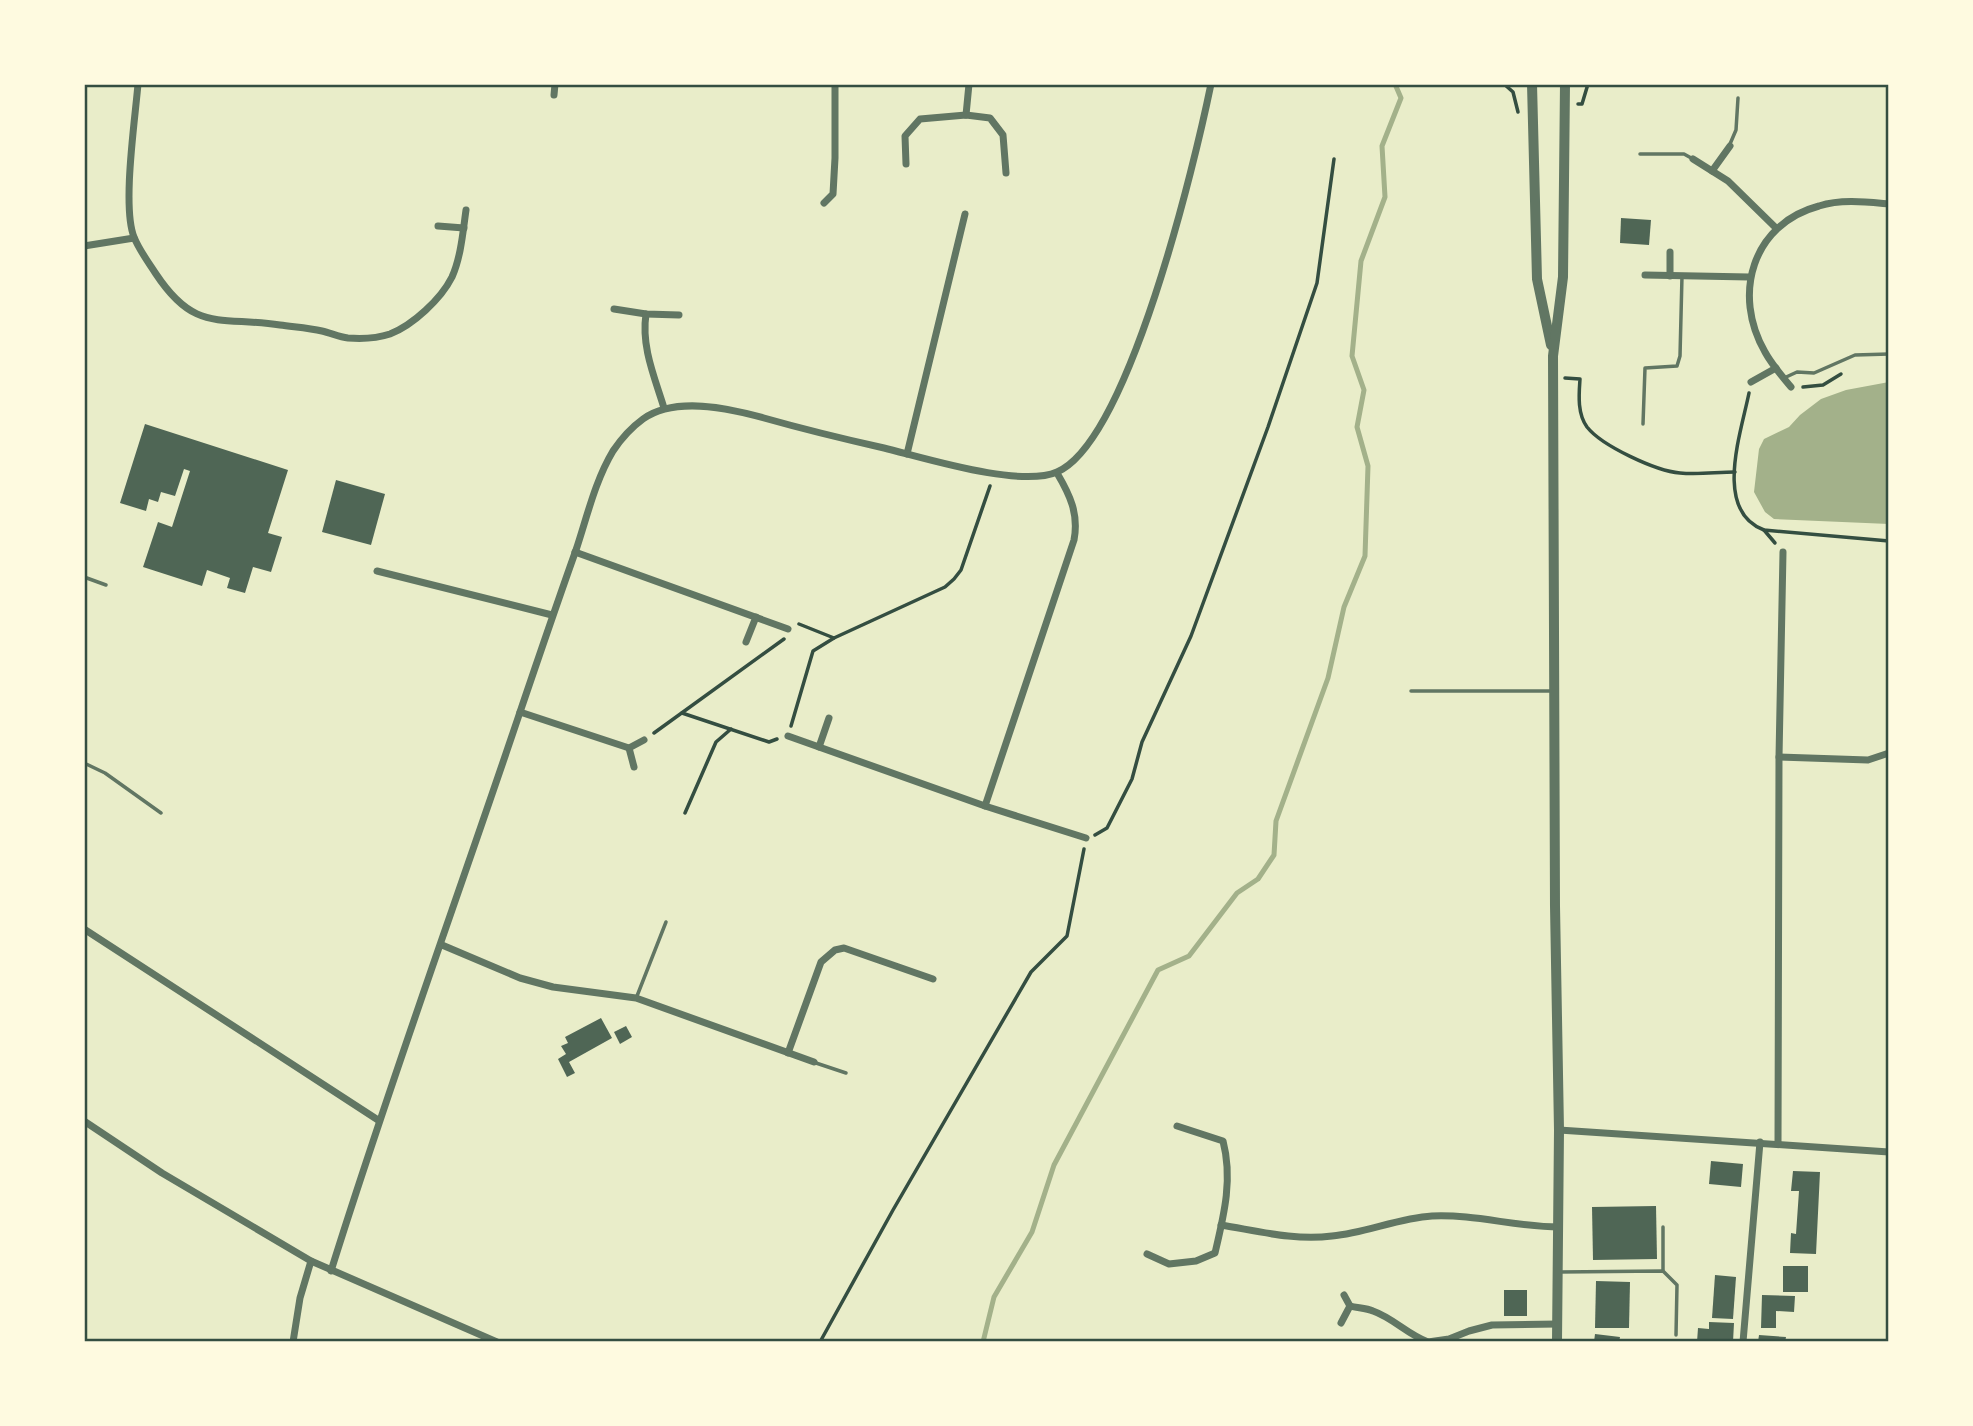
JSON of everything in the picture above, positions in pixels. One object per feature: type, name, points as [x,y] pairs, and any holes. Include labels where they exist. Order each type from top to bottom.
[{"type":"street","points":[[138,84],[130,196],[134,237],[167,290],[194,315],[298,328],[347,338],[373,338],[390,334],[408,324],[444,290],[452,276],[466,209]]},
{"type":"street","points":[[554,95],[555,84]]},
{"type":"street","points":[[824,204],[833,194],[835,84]]},
{"type":"street","points":[[966,115],[969,84]]},
{"type":"street","points":[[331,1271],[379,1120],[442,945],[552,615],[600,478],[614,449],[630,430],[647,416],[664,408],[699,407],[744,412],[994,474],[1035,477],[1057,472],[1072,463],[1087,448],[1115,400],[1147,323],[1178,220],[1211,84]]},
{"type":"street","points":[[1532,84],[1537,279],[1553,356]]},
{"type":"street","points":[[1558,1342],[1553,356],[1563,277],[1565,84]]},
{"type":"street","points":[[906,164],[905,136],[919,119],[966,115],[990,118],[1003,135],[1006,173]]},
{"type":"street","points":[[1712,171],[1730,146]]},
{"type":"street","points":[[1693,159],[1728,181],[1776,228]]},
{"type":"street","points":[[1791,387],[1764,350],[1751,315],[1749,277],[1760,249],[1776,228],[1798,214],[1819,206],[1857,201],[1889,204]]},
{"type":"street","points":[[906,454],[965,214]]},
{"type":"street","points":[[438,226],[464,228]]},
{"type":"street","points":[[84,246],[134,237]]},
{"type":"street","points":[[1670,252],[1670,276]]},
{"type":"street","points":[[1645,275],[1749,277]]},
{"type":"street","points":[[614,309],[679,315]]},
{"type":"street","points":[[646,314],[646,349],[664,408]]},
{"type":"street","points":[[1751,382],[1776,368]]},
{"type":"street","points":[[985,806],[1074,540],[1077,524],[1075,509],[1057,472]]},
{"type":"street","points":[[575,552],[788,629]]},
{"type":"street","points":[[1778,1143],[1779,757],[1783,552]]},
{"type":"street","points":[[377,571],[552,615]]},
{"type":"street","points":[[746,642],[756,617]]},
{"type":"street","points":[[520,712],[629,748],[644,740]]},
{"type":"street","points":[[819,747],[829,718]]},
{"type":"street","points":[[788,736],[985,806],[1086,838]]},
{"type":"street","points":[[629,748],[634,767]]},
{"type":"street","points":[[1779,757],[1868,760],[1889,753]]},
{"type":"street","points":[[84,929],[379,1120]]},
{"type":"street","points":[[442,945],[520,978],[553,986],[636,998],[814,1062]]},
{"type":"street","points":[[788,1053],[821,962],[835,950],[844,948],[933,979]]},
{"type":"street","points":[[84,1121],[162,1173],[311,1261],[498,1342]]},
{"type":"street","points":[[1147,1254],[1169,1264],[1196,1261],[1215,1253],[1222,1225],[1228,1195],[1227,1158],[1223,1141],[1177,1126]]},
{"type":"street","points":[[1559,1130],[1889,1152]]},
{"type":"street","points":[[1743,1342],[1760,1142]]},
{"type":"street","points":[[1222,1225],[1292,1237],[1316,1238],[1430,1216],[1458,1216],[1531,1227],[1559,1227]]},
{"type":"street","points":[[293,1342],[300,1298],[311,1261]]},
{"type":"street","points":[[1344,1295],[1350,1306],[1372,1311],[1392,1321],[1410,1335],[1428,1342],[1449,1339],[1492,1325],[1558,1324]]},
{"type":"street","points":[[1341,1323],[1350,1306]]},
{"type":"lane","points":[[1730,146],[1736,130],[1738,98]]},
{"type":"lane","points":[[1640,154],[1684,154],[1693,159]]},
{"type":"lane","points":[[1643,424],[1645,368],[1677,366],[1680,356],[1682,276]]},
{"type":"lane","points":[[1784,378],[1797,372],[1814,373],[1855,355],[1889,354]]},
{"type":"lane","points":[[84,577],[106,585]]},
{"type":"lane","points":[[1411,691],[1554,691]]},
{"type":"lane","points":[[84,763],[104,773],[161,813]]},
{"type":"lane","points":[[636,998],[666,922]]},
{"type":"lane","points":[[814,1062],[846,1073]]},
{"type":"lane","points":[[1663,1227],[1663,1271],[1677,1286],[1676,1335]]},
{"type":"lane","points":[[1559,1272],[1663,1271]]},
{"type":"path","points":[[820,1342],[1031,972],[1067,936],[1086,838],[1107,828],[1132,779],[1142,741],[1191,636],[1268,427],[1317,283],[1334,159]]},
{"type":"path","points":[[1791,387],[1823,385],[1848,370]]},
{"type":"path","points":[[1553,378],[1580,379],[1578,404],[1587,426],[1617,450],[1654,466],[1679,473],[1735,472]]},
{"type":"path","points":[[1751,382],[1735,472],[1736,502],[1743,517],[1753,526],[1764,530],[1889,541]]},
{"type":"path","points":[[682,713],[769,741],[788,736],[813,651],[834,638],[945,587],[954,579],[961,570],[994,474]]},
{"type":"path","points":[[644,740],[783,641],[791,621],[834,638]]},
{"type":"path","points":[[685,813],[716,742],[731,729]]},
{"type":"shaded area","points":[[1889,382],[1889,524],[1774,519],[1765,512],[1754,492],[1759,449],[1764,439],[1789,427],[1821,399],[1846,390]]},
{"type":"building","points":[[1621,218],[1651,220],[1649,245],[1620,243]]},
{"type":"building","points":[[145,424],[288,470],[268,533],[282,537],[271,572],[253,567],[245,593],[227,588],[230,578],[207,570],[202,586],[143,567],[158,522],[172,527],[190,471],[184,469],[175,496],[161,492],[158,502],[149,499],[146,511],[120,503]]},
{"type":"building","points":[[336,480],[385,494],[371,545],[322,532]]},
{"type":"building","points":[[601,1018],[612,1038],[569,1062],[575,1073],[567,1077],[558,1059],[566,1054],[561,1046],[568,1043],[565,1037]]},
{"type":"building","points":[[626,1026],[632,1037],[620,1044],[614,1032]]},
{"type":"building","points":[[1711,1161],[1743,1164],[1741,1187],[1709,1184]]},
{"type":"building","points":[[1793,1171],[1820,1172],[1816,1254],[1790,1253],[1791,1233],[1796,1234],[1799,1191],[1791,1191]]},
{"type":"building","points":[[1656,1206],[1657,1259],[1593,1260],[1592,1207]]},
{"type":"building","points":[[1783,1266],[1808,1266],[1808,1292],[1783,1292]]},
{"type":"building","points":[[1715,1275],[1736,1277],[1733,1319],[1712,1318]]},
{"type":"building","points":[[1596,1281],[1630,1282],[1629,1328],[1595,1328]]},
{"type":"building","points":[[1504,1290],[1527,1290],[1527,1316],[1504,1316]]},
{"type":"building","points":[[1762,1295],[1795,1296],[1794,1312],[1776,1311],[1776,1328],[1761,1328]]},
{"type":"building","points":[[1709,1322],[1734,1323],[1733,1342],[1697,1342],[1698,1328],[1709,1329]]},
{"type":"building","points":[[1595,1334],[1620,1337],[1619,1342],[1594,1342]]},
{"type":"building","points":[[1759,1335],[1786,1337],[1785,1342],[1758,1342]]},
{"type":"waterway","points":[[983,1342],[994,1297],[1032,1232],[1054,1165],[1158,970],[1189,956],[1237,893],[1258,879],[1274,855],[1276,821],[1328,678],[1344,607],[1365,556],[1368,466],[1357,427],[1364,390],[1352,356],[1361,261],[1385,197],[1382,146],[1401,98],[1395,84]]}]
